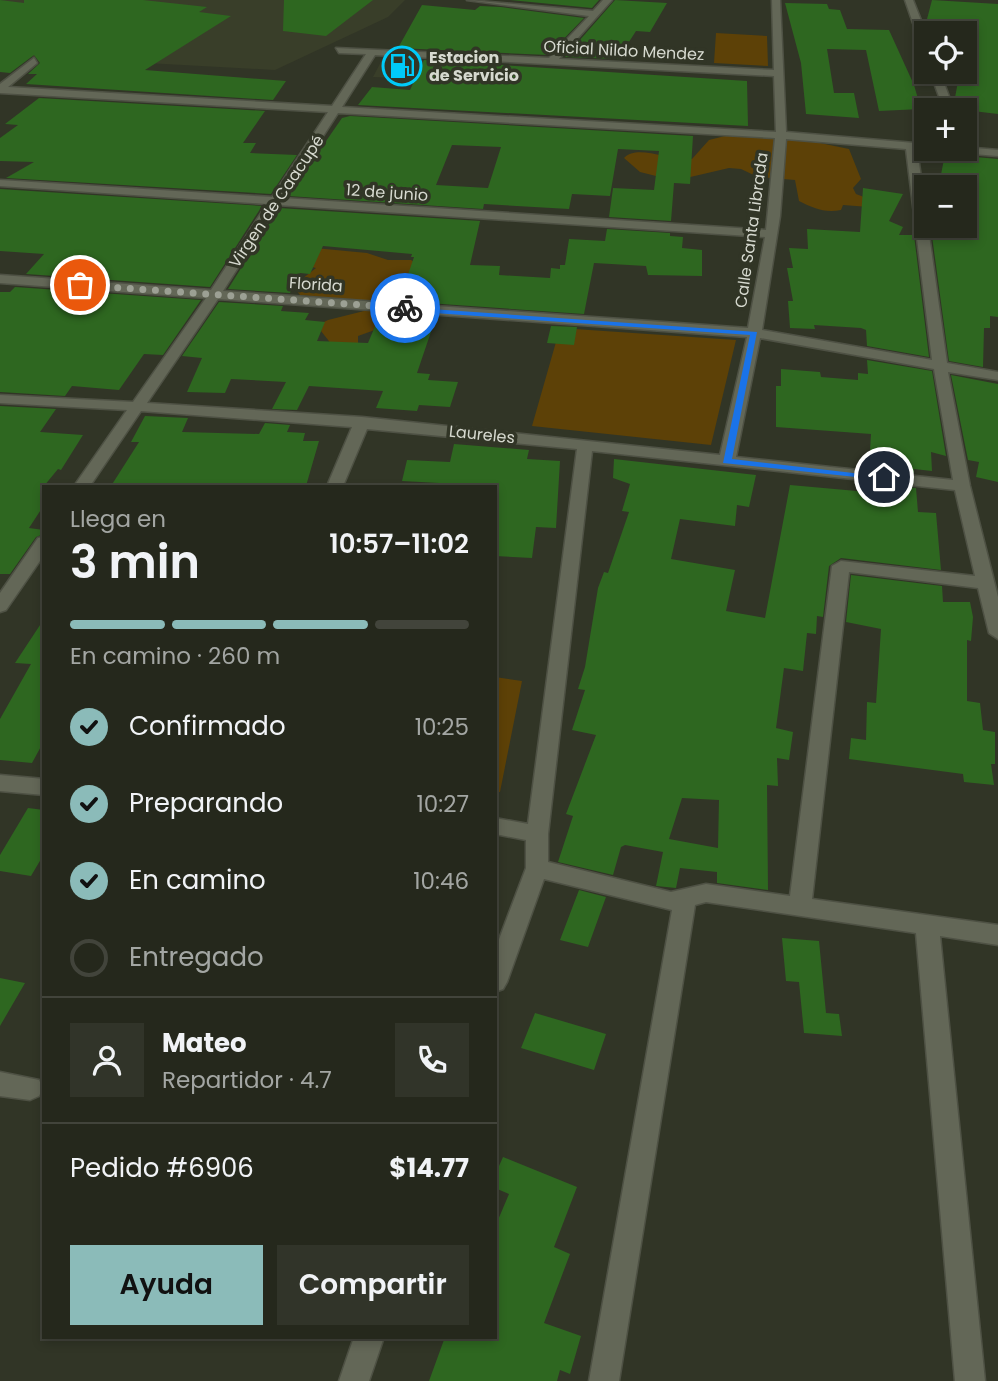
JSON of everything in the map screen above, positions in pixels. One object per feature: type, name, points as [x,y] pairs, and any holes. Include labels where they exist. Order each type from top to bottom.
[{"type":"street","points":[[471,0],[596,14]]},
{"type":"street","points":[[572,22],[592,0]]},
{"type":"street","points":[[551,62],[608,0]]},
{"type":"street","name":"Calle Santa Librada","points":[[727,461],[754,333],[771,234],[781,135],[781,73],[775,27],[776,0]]},
{"type":"street","points":[[909,0],[917,21]]},
{"type":"street","name":"Oficial Nildo Mendez","points":[[339,50],[781,73]]},
{"type":"street","points":[[536,61],[545,51]]},
{"type":"street","name":"Virgen de Caacupé","points":[[83,485],[214,295],[337,110],[372,52]]},
{"type":"street","points":[[0,90],[34,61]]},
{"type":"street","points":[[0,90],[781,135],[914,146]]},
{"type":"street","points":[[911,146],[940,365],[962,486],[998,633]]},
{"type":"street","points":[[977,151],[998,153]]},
{"type":"street","name":"12 de junio","points":[[0,183],[771,234]]},
{"type":"street","name":"Florida","points":[[0,279],[754,333]]},
{"type":"street","points":[[754,333],[998,376]]},
{"type":"street","name":"Laureles","points":[[0,399],[138,405],[362,422],[962,486]]},
{"type":"street","points":[[335,485],[362,422]]},
{"type":"street","points":[[497,977],[537,868],[537,834],[585,444]]},
{"type":"street","points":[[0,606],[42,545]]},
{"type":"street","points":[[800,907],[841,566],[986,583]]},
{"type":"street","points":[[0,783],[42,788]]},
{"type":"street","points":[[497,826],[537,834]]},
{"type":"street","points":[[537,868],[671,901],[706,893],[998,935]]},
{"type":"street","points":[[604,1381],[685,899]]},
{"type":"street","points":[[928,925],[970,1381]]},
{"type":"street","points":[[0,1084],[30,1088]]},
{"type":"street","points":[[354,1381],[368,1339]]},
{"type":"shaded area","points":[[0,0],[405,0],[388,17],[275,70],[0,55]]},
{"type":"shaded area","points":[[716,33],[767,36],[768,66],[714,63]]},
{"type":"shaded area","name":"Estacion de Servicio","points":[[383,58],[434,61],[424,79],[373,77]]},
{"type":"shaded area","points":[[741,132],[781,135],[849,149],[861,179],[853,188],[856,194],[877,202],[869,207],[843,205],[841,210],[824,210],[799,201],[795,180],[758,177],[741,169],[729,168],[686,178],[660,177],[640,172],[624,158],[637,152],[692,159],[709,140]]},
{"type":"shaded area","points":[[304,247],[367,253],[388,260],[411,260],[419,265],[419,274],[402,282],[398,299],[385,303],[300,295],[293,286],[316,268],[304,265]]},
{"type":"shaded area","points":[[388,305],[414,310],[411,317],[358,336],[358,358],[332,345],[321,331],[324,322],[328,320]]},
{"type":"shaded area","points":[[560,328],[736,340],[711,445],[532,426]]},
{"type":"shaded area","points":[[497,677],[522,681],[500,792],[497,792]]},
{"type":"building","points":[[0,0],[24,3],[24,0],[143,0],[207,7],[199,12],[231,16],[145,70],[286,81],[273,100],[26,84],[37,74],[28,74],[40,63],[34,55],[10,73],[0,72]]},
{"type":"building","points":[[284,0],[373,0],[326,36],[283,31]]},
{"type":"building","points":[[510,0],[599,0],[592,8]]},
{"type":"building","points":[[615,0],[667,3],[650,32],[636,31],[618,59],[565,57]]},
{"type":"building","points":[[932,0],[998,4],[998,114],[977,112],[977,98],[955,98],[958,84],[977,84],[977,21],[927,21]]},
{"type":"building","points":[[785,3],[827,4],[829,9],[840,10],[847,29],[889,30],[914,85],[918,98],[914,98],[914,109],[879,111],[866,50],[827,49],[834,93],[854,93],[859,118],[806,114],[801,63]]},
{"type":"building","points":[[422,5],[475,10],[480,6],[501,7],[584,18],[548,55],[398,48]]},
{"type":"building","points":[[424,60],[747,81],[748,126],[358,105],[372,87],[410,90]]},
{"type":"building","points":[[39,98],[265,111],[243,143],[256,143],[250,153],[297,155],[271,194],[6,178],[34,162],[0,161],[0,138],[18,125],[5,124]]},
{"type":"building","points":[[350,116],[693,136],[690,184],[674,183],[671,221],[609,217],[613,188],[654,190],[659,151],[618,149],[610,196],[572,194],[569,209],[484,204],[483,209],[288,196],[342,118]],"holes":[[[452,145],[501,147],[488,188],[436,185]]]},
{"type":"building","points":[[977,157],[998,159],[998,317],[990,316],[990,328],[984,328],[983,367],[949,361],[932,238],[977,238],[977,175],[941,175],[944,161],[977,161]]},
{"type":"building","points":[[863,188],[903,194],[889,221],[903,227],[899,235],[914,235],[929,357],[867,346],[866,330],[861,328],[814,325],[815,329],[790,328],[788,301],[793,301],[787,268],[793,268],[789,248],[808,249],[807,229],[860,232]]},
{"type":"building","points":[[0,189],[262,206],[210,287],[26,274],[44,254],[0,251]]},
{"type":"building","points":[[279,208],[480,221],[470,265],[500,266],[499,275],[550,278],[551,268],[560,269],[560,265],[565,265],[569,239],[605,241],[607,229],[670,233],[670,236],[683,237],[682,248],[702,250],[702,276],[648,275],[646,266],[594,263],[584,314],[399,301],[414,257],[411,257],[412,254],[323,246],[310,274],[300,273],[290,293],[228,289]]},
{"type":"building","points":[[15,287],[201,300],[163,355],[144,354],[119,390],[72,386],[65,396],[0,392],[0,292],[10,292]]},
{"type":"building","points":[[219,302],[283,306],[281,311],[309,313],[305,320],[325,322],[317,341],[368,343],[376,324],[391,325],[395,314],[436,317],[417,373],[430,374],[428,380],[458,382],[450,407],[419,405],[417,411],[376,408],[383,391],[309,386],[297,410],[272,409],[286,382],[231,379],[225,393],[187,392],[202,358],[182,356]]},
{"type":"building","points":[[551,326],[577,327],[574,345],[547,343]]},
{"type":"building","points":[[867,360],[932,371],[946,456],[931,452],[932,471],[914,469],[914,473],[877,469],[876,452],[870,451],[871,434],[776,427],[776,386],[781,386],[781,369],[820,372],[821,377],[858,380],[858,373],[868,374]]},
{"type":"building","points":[[951,375],[998,384],[998,482],[976,477],[979,462],[968,460]]},
{"type":"building","points":[[0,406],[56,409],[40,432],[83,435],[61,470],[58,469],[42,485],[42,508],[29,528],[42,530],[42,535],[36,537],[10,574],[0,574]]},
{"type":"building","points":[[145,416],[188,418],[182,432],[259,434],[265,423],[290,425],[287,432],[305,433],[303,441],[319,441],[306,485],[112,485],[139,442],[131,442]]},
{"type":"building","points":[[454,444],[529,450],[527,459],[560,461],[556,528],[536,527],[532,558],[497,556],[497,485],[402,481],[407,460],[450,462]]},
{"type":"building","points":[[614,459],[756,475],[749,507],[737,505],[735,526],[680,519],[671,559],[735,570],[726,611],[765,618],[790,485],[879,493],[878,484],[916,488],[918,512],[936,513],[941,570],[841,558],[829,566],[823,617],[817,616],[816,634],[807,633],[803,671],[784,668],[776,728],[793,732],[789,760],[777,758],[778,786],[767,785],[768,890],[717,883],[717,872],[680,868],[676,888],[656,886],[663,852],[625,845],[621,847],[613,875],[558,862],[573,816],[566,814],[596,735],[572,730],[585,690],[578,689],[585,667],[598,588],[604,572],[608,573],[629,512],[622,511],[630,484],[613,478]],"holes":[[[682,798],[719,800],[718,848],[669,839]]]},
{"type":"building","points":[[851,575],[942,586],[943,602],[970,602],[973,617],[971,641],[967,640],[967,701],[980,703],[983,730],[995,732],[995,764],[991,764],[994,785],[964,782],[963,774],[849,759],[851,738],[866,740],[867,702],[876,703],[881,629],[846,622]]},
{"type":"building","points":[[42,622],[42,745],[32,763],[0,760],[0,719],[31,664],[15,663]]},
{"type":"building","points":[[28,808],[42,810],[42,857],[31,876],[0,871],[0,855]]},
{"type":"building","points":[[579,890],[606,897],[588,947],[560,940]]},
{"type":"building","points":[[782,938],[819,941],[826,1013],[839,1014],[842,1036],[804,1033],[799,982],[786,981]]},
{"type":"building","points":[[0,978],[25,983],[0,1026]]},
{"type":"building","points":[[535,1013],[606,1034],[594,1070],[521,1048]]},
{"type":"building","points":[[503,1157],[577,1187],[554,1247],[570,1254],[544,1323],[581,1336],[570,1374],[560,1370],[557,1381],[429,1381],[444,1339],[497,1339],[497,1222],[509,1194],[497,1189],[497,1170]]},
{"type":"way so far","points":[[80,285],[405,308]]},
{"type":"place","name":"Estacion de Servicio","points":[[402,66]]},
{"type":"route","points":[[405,308],[754,333],[727,461],[884,477]]}]
